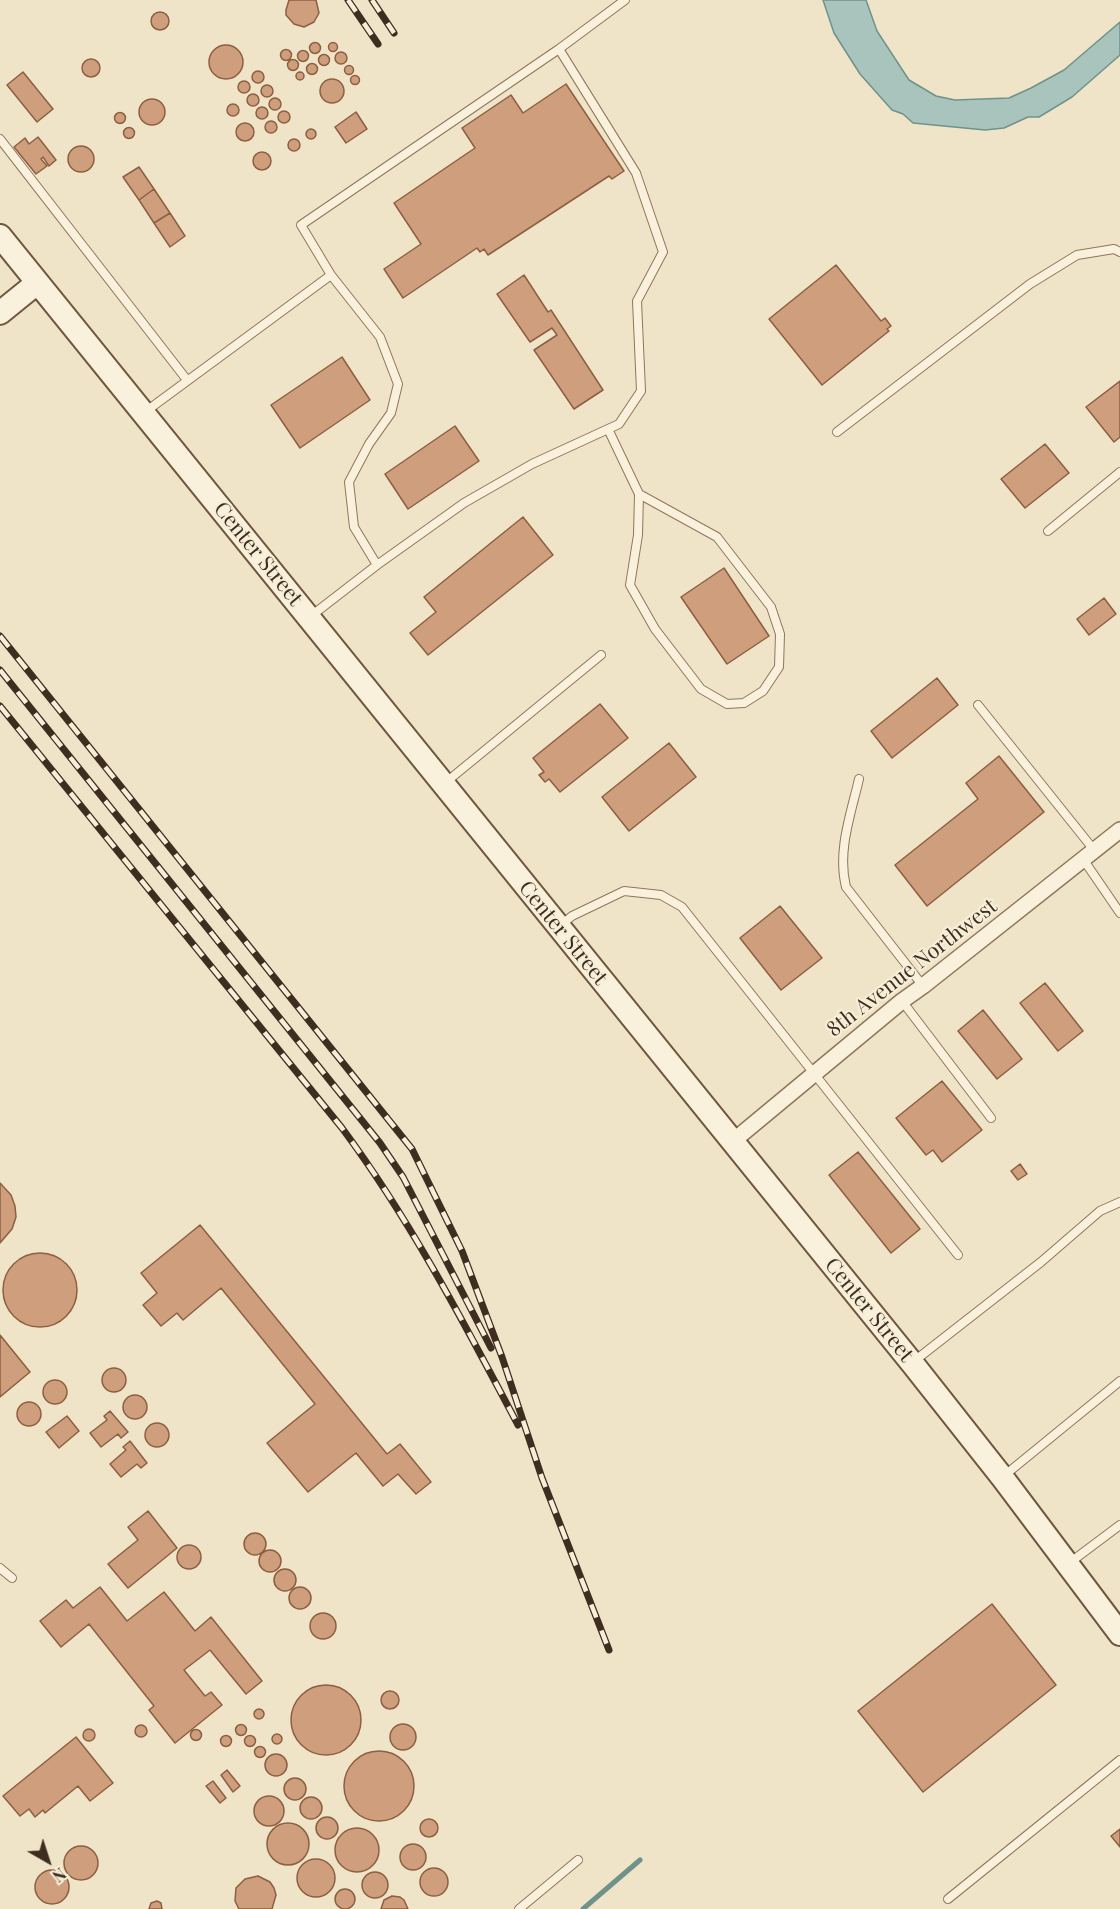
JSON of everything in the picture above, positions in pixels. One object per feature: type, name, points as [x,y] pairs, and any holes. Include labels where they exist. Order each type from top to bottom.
[{"type":"main road","name":"Center Street","points":[[0,236],[912,1363],[1002,1477],[1120,1634]]},
{"type":"main road","points":[[0,313],[37,283]]},
{"type":"street","name":"8th Avenue Northwest","points":[[732,1142],[902,1001],[1120,830]]},
{"type":"lane","points":[[377,565],[354,527],[349,482],[369,444],[391,412],[398,384],[380,337],[331,275],[301,225],[559,49],[625,0]]},
{"type":"lane","points":[[309,618],[377,565],[464,503],[532,464],[619,424],[641,391],[637,302],[663,252],[636,173],[559,49]]},
{"type":"lane","points":[[0,139],[187,380]]},
{"type":"lane","points":[[837,432],[1040,278],[1077,255],[1114,249],[1120,252]]},
{"type":"lane","points":[[144,412],[331,275]]},
{"type":"lane","points":[[608,429],[639,494],[638,535],[630,585],[655,629],[701,689],[727,704],[744,703],[763,691],[779,667],[780,634],[771,607],[717,537],[639,494]]},
{"type":"lane","points":[[1048,531],[1120,472]]},
{"type":"lane","points":[[444,784],[601,654]]},
{"type":"lane","points":[[978,705],[1088,855],[1120,913]]},
{"type":"lane","points":[[859,779],[843,849],[842,871],[846,887],[923,986]]},
{"type":"lane","points":[[559,927],[572,916],[624,891],[661,895],[682,907],[958,1255]]},
{"type":"lane","points":[[902,1001],[991,1118]]},
{"type":"lane","points":[[912,1363],[1041,1262],[1100,1211],[1120,1202]]},
{"type":"lane","points":[[1002,1477],[1120,1381]]},
{"type":"lane","points":[[1067,1565],[1120,1525]]},
{"type":"lane","points":[[0,1568],[12,1578]]},
{"type":"lane","points":[[948,1899],[1120,1760]]},
{"type":"lane","points":[[519,1909],[578,1860]]},
{"type":"water","points":[[823,0],[866,0],[877,31],[909,80],[936,96],[955,100],[1009,98],[1031,88],[1064,70],[1120,22],[1120,55],[1072,97],[1039,117],[1028,117],[1004,128],[985,130],[913,123],[903,114],[892,110],[860,74],[834,33]]},
{"type":"building","points":[[289,0],[316,0],[319,13],[314,22],[304,27],[294,24],[286,15]]},
{"type":"building","points":[[160,12],[167,14],[169,21],[167,28],[160,30],[153,28],[151,21],[153,14]]},
{"type":"building","points":[[315,43],[319,44],[319,52],[315,53],[311,52],[310,48],[311,44]]},
{"type":"building","points":[[333,43],[337,47],[333,51],[329,47]]},
{"type":"building","points":[[226,45],[238,50],[243,62],[238,74],[226,79],[214,74],[209,62],[214,50]]},
{"type":"building","points":[[286,50],[290,51],[290,59],[286,60],[282,59],[281,55],[282,51]]},
{"type":"building","points":[[303,51],[307,52],[307,60],[303,61],[299,60],[298,56],[299,52]]},
{"type":"building","points":[[343,52],[347,58],[343,64],[339,64],[335,56]]},
{"type":"building","points":[[324,55],[328,56],[328,64],[324,65],[320,64],[319,60],[320,56]]},
{"type":"building","points":[[91,59],[99,64],[100,68],[95,76],[91,77],[83,72],[82,68],[87,60]]},
{"type":"building","points":[[293,60],[297,61],[297,69],[293,70],[289,69],[288,65],[289,61]]},
{"type":"building","points":[[312,64],[316,65],[316,73],[312,74],[308,73],[307,69],[308,65]]},
{"type":"building","points":[[349,66],[353,70],[349,74],[345,70]]},
{"type":"building","points":[[260,71],[263,72],[263,82],[256,83],[253,82],[252,75],[253,72]]},
{"type":"building","points":[[23,72],[53,109],[37,122],[7,85]]},
{"type":"building","points":[[300,72],[304,76],[300,80],[296,76]]},
{"type":"building","points":[[355,76],[359,80],[355,84],[351,80]]},
{"type":"building","points":[[332,79],[341,82],[344,91],[341,100],[332,103],[323,100],[320,91],[323,82]]},
{"type":"building","points":[[246,81],[249,82],[249,92],[242,93],[239,92],[238,85],[239,82]]},
{"type":"building","points":[[566,84],[624,171],[612,179],[609,176],[488,255],[484,249],[480,252],[477,248],[403,298],[384,269],[421,244],[394,203],[475,148],[462,128],[511,95],[523,113]]},
{"type":"building","points":[[269,85],[272,86],[272,96],[265,97],[262,96],[261,89],[262,86]]},
{"type":"building","points":[[255,94],[258,95],[258,105],[251,106],[248,105],[247,98],[248,95]]},
{"type":"building","points":[[277,98],[280,99],[280,109],[273,110],[270,109],[269,102],[270,99]]},
{"type":"building","points":[[152,99],[161,103],[165,112],[161,121],[152,125],[143,121],[139,112],[143,103]]},
{"type":"building","points":[[235,104],[238,105],[238,115],[231,116],[228,115],[227,108],[228,105]]},
{"type":"building","points":[[264,107],[267,108],[267,118],[260,119],[257,118],[256,111],[257,108]]},
{"type":"building","points":[[286,111],[289,112],[289,122],[282,123],[279,122],[278,115],[279,112]]},
{"type":"building","points":[[356,112],[367,129],[346,143],[335,127]]},
{"type":"building","points":[[120,113],[124,114],[124,122],[120,123],[116,122],[115,118],[116,114]]},
{"type":"building","points":[[273,121],[276,122],[276,132],[269,133],[266,132],[265,125],[266,122]]},
{"type":"building","points":[[245,123],[252,125],[254,132],[252,139],[245,141],[238,139],[236,132],[238,125]]},
{"type":"building","points":[[129,128],[133,129],[133,137],[129,138],[125,137],[124,133],[125,129]]},
{"type":"building","points":[[311,129],[315,130],[315,138],[311,139],[307,138],[306,134],[307,130]]},
{"type":"building","points":[[38,137],[56,160],[49,166],[43,157],[41,159],[47,166],[36,174],[14,147],[25,138],[29,144]]},
{"type":"building","points":[[296,139],[299,140],[299,150],[292,151],[289,150],[288,143],[289,140]]},
{"type":"building","points":[[81,146],[90,150],[94,159],[90,168],[81,172],[72,168],[68,159],[72,150]]},
{"type":"building","points":[[262,152],[269,154],[271,161],[269,168],[262,170],[255,168],[253,161],[255,154]]},
{"type":"building","points":[[139,167],[154,189],[139,200],[123,177]]},
{"type":"building","points":[[154,189],[170,213],[154,223],[139,200]]},
{"type":"building","points":[[170,213],[185,236],[170,247],[154,223]]},
{"type":"building","points":[[836,265],[881,321],[885,318],[891,326],[887,329],[889,331],[822,385],[769,319]]},
{"type":"building","points":[[524,275],[548,312],[551,310],[603,390],[574,409],[534,350],[557,335],[552,328],[530,342],[497,294]]},
{"type":"building","points":[[342,357],[370,400],[300,448],[271,405]]},
{"type":"building","points":[[1120,381],[1120,437],[1114,442],[1086,407]]},
{"type":"building","points":[[455,426],[479,461],[408,509],[385,474]]},
{"type":"building","points":[[1045,444],[1069,473],[1025,508],[1001,479]]},
{"type":"building","points":[[523,517],[553,555],[428,655],[410,633],[436,612],[424,597]]},
{"type":"building","points":[[724,568],[769,636],[727,664],[681,597]]},
{"type":"building","points":[[1104,598],[1116,614],[1089,635],[1077,619]]},
{"type":"building","points":[[937,678],[958,705],[892,758],[871,731]]},
{"type":"building","points":[[600,704],[628,738],[560,792],[549,779],[545,782],[539,775],[544,772],[533,758]]},
{"type":"building","points":[[669,743],[696,777],[629,831],[602,797]]},
{"type":"building","points":[[999,756],[1044,812],[927,906],[895,865],[978,799],[966,783]]},
{"type":"building","points":[[780,906],[822,958],[781,990],[740,938]]},
{"type":"building","points":[[1045,983],[1083,1031],[1058,1051],[1020,1003]]},
{"type":"building","points":[[983,1010],[1022,1059],[997,1079],[958,1031]]},
{"type":"building","points":[[942,1081],[982,1130],[942,1162],[933,1150],[926,1155],[896,1118]]},
{"type":"building","points":[[858,1152],[920,1229],[891,1253],[829,1175]]},
{"type":"building","points":[[1020,1164],[1027,1174],[1018,1180],[1011,1171]]},
{"type":"building","points":[[0,1183],[11,1195],[16,1217],[12,1229],[0,1243]]},
{"type":"building","points":[[200,1225],[387,1454],[400,1444],[431,1482],[416,1494],[398,1474],[383,1486],[356,1453],[308,1492],[267,1443],[315,1404],[221,1288],[183,1320],[177,1313],[161,1326],[143,1305],[157,1293],[141,1273]]},
{"type":"building","points":[[33,1253],[47,1253],[61,1259],[71,1269],[77,1283],[75,1304],[61,1321],[47,1327],[33,1327],[19,1321],[9,1311],[3,1297],[3,1283],[9,1269],[19,1259]]},
{"type":"building","points":[[0,1335],[30,1372],[0,1397]]},
{"type":"building","points":[[114,1368],[123,1371],[126,1380],[123,1389],[114,1392],[105,1389],[102,1380],[105,1371]]},
{"type":"building","points":[[50,1380],[60,1380],[67,1387],[67,1397],[60,1404],[50,1404],[43,1397],[43,1387]]},
{"type":"building","points":[[135,1395],[144,1398],[147,1407],[144,1416],[135,1419],[126,1416],[123,1407],[126,1398]]},
{"type":"building","points":[[29,1402],[38,1405],[41,1414],[38,1423],[29,1426],[20,1423],[17,1414],[20,1405]]},
{"type":"building","points":[[110,1411],[128,1432],[121,1438],[118,1434],[101,1447],[90,1433],[107,1420],[104,1416]]},
{"type":"building","points":[[67,1416],[79,1431],[59,1448],[46,1432]]},
{"type":"building","points":[[157,1423],[166,1426],[169,1435],[166,1444],[157,1447],[148,1444],[145,1435],[148,1426]]},
{"type":"building","points":[[130,1441],[147,1463],[141,1468],[137,1464],[121,1477],[110,1464],[126,1450],[123,1447]]},
{"type":"building","points":[[148,1511],[177,1548],[128,1588],[108,1564],[138,1540],[128,1527]]},
{"type":"building","points":[[255,1533],[265,1540],[266,1544],[259,1554],[255,1555],[245,1548],[244,1544],[251,1534]]},
{"type":"building","points":[[184,1545],[194,1545],[201,1552],[201,1562],[194,1569],[184,1569],[177,1562],[177,1552]]},
{"type":"building","points":[[270,1550],[280,1557],[281,1561],[274,1571],[270,1572],[260,1565],[259,1561],[266,1551]]},
{"type":"building","points":[[285,1569],[295,1576],[296,1580],[289,1590],[285,1591],[275,1584],[274,1580],[281,1570]]},
{"type":"building","points":[[100,1587],[127,1621],[164,1592],[195,1631],[211,1617],[262,1681],[246,1694],[210,1650],[184,1670],[205,1696],[211,1692],[222,1705],[175,1743],[149,1710],[154,1706],[89,1624],[61,1647],[40,1621],[66,1600],[73,1608]]},
{"type":"building","points":[[300,1587],[310,1594],[311,1598],[304,1608],[300,1609],[290,1602],[289,1598],[296,1588]]},
{"type":"building","points":[[992,1604],[1056,1685],[923,1792],[858,1711]]},
{"type":"building","points":[[323,1613],[332,1617],[336,1626],[332,1635],[323,1639],[314,1635],[310,1626],[314,1617]]},
{"type":"building","points":[[326,1685],[339,1688],[351,1695],[358,1707],[361,1720],[358,1733],[351,1745],[339,1752],[326,1755],[313,1752],[301,1745],[294,1733],[291,1720],[294,1707],[301,1695],[313,1688]]},
{"type":"building","points":[[386,1691],[394,1691],[399,1696],[397,1707],[386,1709],[381,1704],[381,1696]]},
{"type":"building","points":[[259,1709],[264,1714],[259,1719],[254,1714]]},
{"type":"building","points":[[241,1724],[247,1730],[241,1736],[235,1730]]},
{"type":"building","points":[[403,1724],[412,1728],[416,1737],[412,1746],[403,1750],[394,1746],[390,1737],[394,1728]]},
{"type":"building","points":[[141,1725],[147,1731],[141,1737],[135,1731]]},
{"type":"building","points":[[89,1729],[95,1735],[89,1741],[83,1735]]},
{"type":"building","points":[[196,1729],[202,1735],[196,1741],[190,1735]]},
{"type":"building","points":[[277,1734],[282,1739],[277,1744],[272,1739]]},
{"type":"building","points":[[226,1735],[232,1741],[226,1747],[220,1741]]},
{"type":"building","points":[[250,1735],[256,1741],[250,1747],[244,1741]]},
{"type":"building","points":[[76,1737],[113,1783],[90,1801],[78,1786],[45,1813],[43,1810],[35,1817],[29,1809],[20,1816],[3,1796]]},
{"type":"building","points":[[260,1746],[266,1752],[260,1758],[254,1752]]},
{"type":"building","points":[[379,1751],[392,1754],[404,1761],[411,1773],[414,1786],[411,1799],[404,1811],[392,1818],[379,1821],[366,1818],[354,1811],[347,1799],[344,1786],[347,1773],[354,1761],[366,1754]]},
{"type":"building","points":[[276,1754],[284,1757],[287,1765],[284,1773],[276,1776],[268,1773],[265,1765],[268,1757]]},
{"type":"building","points":[[227,1770],[240,1786],[233,1792],[221,1775]]},
{"type":"building","points":[[295,1778],[303,1781],[306,1789],[303,1797],[295,1800],[287,1797],[284,1789],[287,1781]]},
{"type":"building","points":[[213,1781],[226,1798],[220,1803],[206,1786]]},
{"type":"building","points":[[269,1796],[280,1800],[284,1811],[280,1822],[269,1826],[258,1822],[254,1811],[258,1800]]},
{"type":"building","points":[[311,1797],[319,1800],[322,1808],[319,1816],[311,1819],[303,1816],[300,1808],[303,1800]]},
{"type":"building","points":[[327,1817],[335,1820],[338,1828],[335,1836],[327,1839],[319,1836],[316,1828],[319,1820]]},
{"type":"building","points":[[429,1819],[435,1822],[438,1828],[435,1834],[429,1837],[423,1834],[420,1828],[423,1822]]},
{"type":"building","points":[[288,1823],[303,1829],[309,1844],[303,1859],[288,1865],[273,1859],[267,1844],[273,1829]]},
{"type":"building","points":[[357,1828],[372,1835],[379,1850],[372,1865],[357,1872],[342,1865],[335,1850],[342,1835]]},
{"type":"building","points":[[1120,1829],[1120,1847],[1111,1836]]},
{"type":"building","points":[[413,1844],[422,1848],[426,1857],[422,1866],[413,1870],[404,1866],[400,1857],[404,1848]]},
{"type":"building","points":[[81,1846],[93,1851],[98,1863],[93,1875],[81,1880],[69,1875],[64,1863],[69,1851]]},
{"type":"building","points":[[316,1859],[330,1864],[335,1878],[330,1892],[316,1897],[302,1892],[297,1878],[302,1864]]},
{"type":"building","points":[[434,1868],[444,1872],[448,1882],[444,1892],[434,1896],[424,1892],[420,1882],[424,1872]]},
{"type":"building","points":[[52,1870],[64,1875],[69,1887],[64,1899],[52,1904],[40,1899],[35,1887],[40,1875]]},
{"type":"building","points":[[375,1872],[384,1876],[388,1885],[384,1894],[375,1898],[366,1894],[362,1885],[366,1876]]},
{"type":"building","points":[[258,1876],[270,1882],[274,1888],[276,1895],[272,1909],[239,1909],[235,1901],[236,1888],[245,1879]]},
{"type":"building","points":[[345,1889],[352,1892],[355,1899],[352,1906],[345,1909],[338,1906],[335,1899],[338,1892]]},
{"type":"building","points":[[392,1896],[404,1900],[408,1909],[381,1909],[384,1900]]},
{"type":"building","points":[[157,1901],[161,1903],[162,1909],[149,1909],[151,1903]]},
{"type":"waterway","points":[[583,1909],[640,1860]]},
{"type":"railway","points":[[348,0],[378,44]]},
{"type":"railway","points":[[372,0],[394,33]]},
{"type":"railway","points":[[0,636],[412,1149],[462,1251],[502,1357],[542,1478],[609,1650]]},
{"type":"railway","points":[[0,670],[380,1143],[403,1177],[491,1348]]},
{"type":"railway","points":[[0,706],[342,1128],[414,1236],[518,1425]]}]
